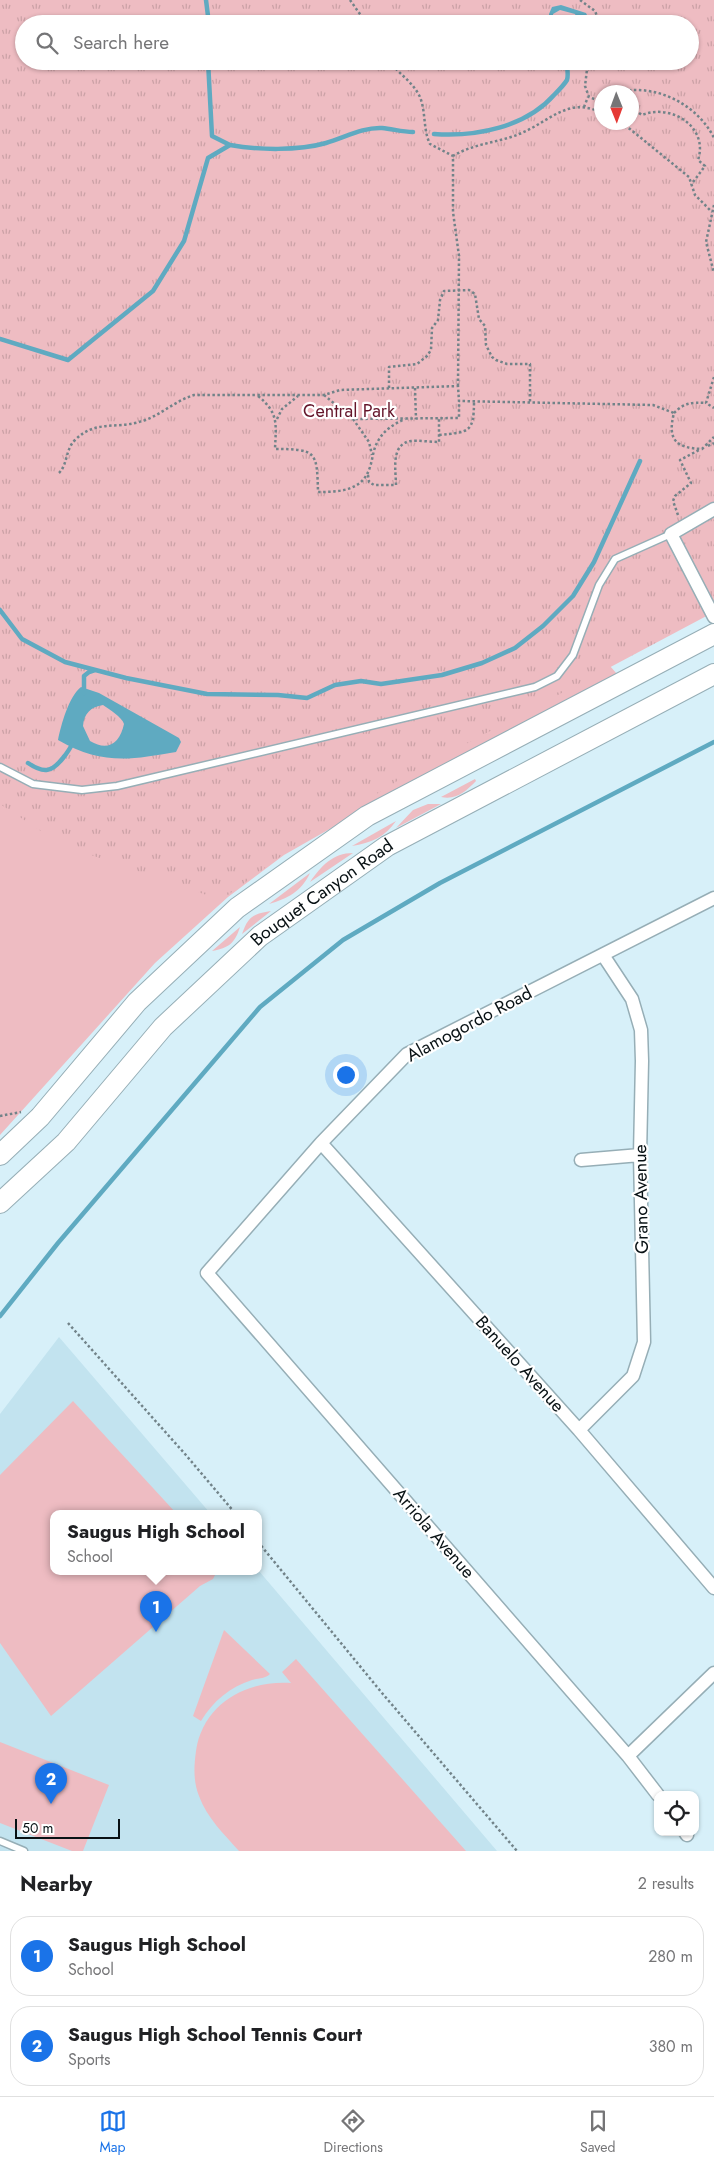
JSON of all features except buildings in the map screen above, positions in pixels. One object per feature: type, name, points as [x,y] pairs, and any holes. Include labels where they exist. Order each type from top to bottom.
[{"type":"main road","name":"Bouquet Canyon Road","points":[[0,1155],[40,1117],[137,1002],[237,908],[368,816],[714,634]]},
{"type":"main road","name":"Bouquet Canyon Road","points":[[0,1204],[66,1142],[163,1026],[260,936],[386,846],[714,674]]},
{"type":"street","points":[[714,510],[671,534],[714,617]]},
{"type":"street","name":"Alamogordo Road","points":[[208,1273],[321,1143],[407,1054],[714,898]]},
{"type":"street","name":"Grano Avenue","points":[[579,1430],[633,1376],[644,1342],[640,1155],[642,1061],[640,1030],[632,999],[602,955]]},
{"type":"street","name":"Banuelo Avenue","points":[[321,1143],[579,1430],[714,1588]]},
{"type":"street","points":[[581,1160],[640,1155]]},
{"type":"street","name":"Arriola Avenue","points":[[208,1273],[628,1756],[655,1791]]},
{"type":"street","points":[[628,1756],[714,1673]]},
{"type":"lane","points":[[0,767],[33,784],[82,790],[117,786],[535,687],[557,676],[573,656],[599,585],[615,559],[671,534]]},
{"type":"lane","points":[[0,1841],[24,1851]]},
{"type":"path","points":[[350,0],[360,15]]},
{"type":"path","points":[[580,0],[595,11],[597,15]]},
{"type":"path","points":[[396,70],[414,87],[420,98],[430,144],[453,156]]},
{"type":"path","points":[[584,107],[588,97],[585,86],[587,70]]},
{"type":"path","points":[[639,91],[669,97],[697,114],[708,126],[714,138]]},
{"type":"path","points":[[588,97],[594,99]]},
{"type":"path","points":[[453,156],[467,148],[499,141],[526,132],[570,109],[584,107],[594,110]]},
{"type":"path","points":[[639,113],[642,115],[657,112],[670,113],[685,120],[692,126],[698,141],[698,160],[705,166],[691,185]]},
{"type":"path","points":[[631,130],[688,177],[695,195],[712,212]]},
{"type":"path","points":[[353,419],[458,418],[459,256],[453,212],[453,156]]},
{"type":"path","points":[[714,205],[706,242],[714,273]]},
{"type":"path","points":[[389,388],[389,367],[417,364],[427,356],[432,343],[432,328],[438,320],[440,300],[444,290],[469,290],[475,294],[479,319],[485,326],[486,345],[492,356],[501,363],[530,364],[530,403]]},
{"type":"path","points":[[706,403],[714,377]]},
{"type":"path","points":[[59,473],[64,468],[66,453],[74,440],[90,428],[140,422],[154,417],[182,399],[194,395],[324,395],[340,390],[458,386]]},
{"type":"path","points":[[415,387],[416,419]]},
{"type":"path","points":[[256,395],[274,413],[276,420],[275,449],[299,449],[311,455],[317,465],[318,492],[351,488],[362,482],[368,475]]},
{"type":"path","points":[[276,420],[282,409],[299,395]]},
{"type":"path","points":[[324,395],[353,419],[369,442],[372,456]]},
{"type":"path","points":[[459,401],[653,405],[674,413]]},
{"type":"path","points":[[439,435],[457,433],[471,427],[474,420],[474,401]]},
{"type":"path","points":[[714,408],[706,403],[692,402],[682,405],[674,413],[670,425],[671,435],[678,444],[688,448],[702,449],[714,437]]},
{"type":"path","points":[[404,419],[387,429],[378,440],[368,475],[369,482],[374,485],[396,485],[395,457],[402,446],[412,441],[438,442],[439,418]]},
{"type":"path","points":[[68,1323],[232,1510]]},
{"type":"path","points":[[262,1547],[517,1851]]},
{"type":"shaded area","points":[[59,1337],[207,1510],[50,1510],[50,1575],[262,1575],[497,1851],[0,1851],[0,1414]]},
{"type":"green space","name":"Central Park","points":[[0,0],[714,0],[714,612],[402,778],[306,838],[221,900],[62,845],[0,804]]},
{"type":"green space","points":[[589,642],[617,674],[435,769],[284,855],[228,897],[155,963],[0,1135],[0,779]]},
{"type":"green space","points":[[475,779],[476,781],[468,789],[460,794],[447,798],[441,797]]},
{"type":"green space","points":[[428,804],[441,804],[396,828],[413,810]]},
{"type":"green space","points":[[396,821],[392,827],[377,838],[352,846]]},
{"type":"green space","points":[[353,853],[310,882],[328,861],[339,855]]},
{"type":"green space","points":[[310,873],[303,885],[293,893],[282,900],[269,904]]},
{"type":"green space","points":[[271,911],[242,934],[246,924],[252,917],[259,913]]},
{"type":"green space","points":[[240,927],[236,937],[230,944],[212,951]]},
{"type":"green space","points":[[73,1401],[173,1510],[50,1510],[50,1575],[215,1575],[213,1579],[200,1586],[51,1716],[0,1643],[0,1475]]},
{"type":"green space","points":[[224,1630],[270,1674],[264,1678],[244,1683],[229,1691],[211,1707],[201,1721],[193,1716]]},
{"type":"green space","points":[[296,1659],[466,1851],[239,1851],[222,1832],[202,1804],[196,1785],[194,1773],[200,1734],[207,1720],[229,1698],[258,1686],[274,1683],[291,1683],[282,1672]]},
{"type":"green space","points":[[0,1742],[109,1785],[83,1851],[72,1851],[0,1823]]},
{"type":"water","points":[[561,5],[586,13],[587,15],[575,15],[560,10],[553,15],[549,15],[552,7]]},
{"type":"water","points":[[81,687],[99,693],[179,738],[181,742],[176,752],[130,758],[102,757],[88,754],[58,740],[66,711]],"holes":[[[103,705],[118,716],[124,724],[116,741],[102,746],[90,741],[83,726],[89,711]]]},
{"type":"waterway","points":[[206,0],[208,15]]},
{"type":"waterway","points":[[208,70],[212,136],[230,145]]},
{"type":"waterway","points":[[434,134],[467,134],[499,128],[515,122],[543,106],[566,82],[568,78],[567,70]]},
{"type":"waterway","points":[[0,339],[68,360],[153,291],[184,241],[208,158],[230,145],[265,149],[291,148],[315,146],[375,128],[413,132]]},
{"type":"waterway","points":[[0,610],[22,639],[65,662],[126,678],[207,694],[278,695],[307,698],[335,685],[361,681],[381,684],[442,675],[482,663],[515,648],[543,626],[573,596],[594,562],[640,461]]},
{"type":"waterway","points":[[84,693],[84,676],[95,670]]},
{"type":"waterway","points":[[0,1316],[58,1243],[260,1007],[343,940],[440,883],[714,742]]},
{"type":"waterway","points":[[28,763],[39,769],[51,769],[63,758],[72,744]]},
{"type":"place","name":"Saugus High School","points":[[156,1632]]},
{"type":"place","name":"Saugus High School Tennis Court","points":[[51,1804]]}]
